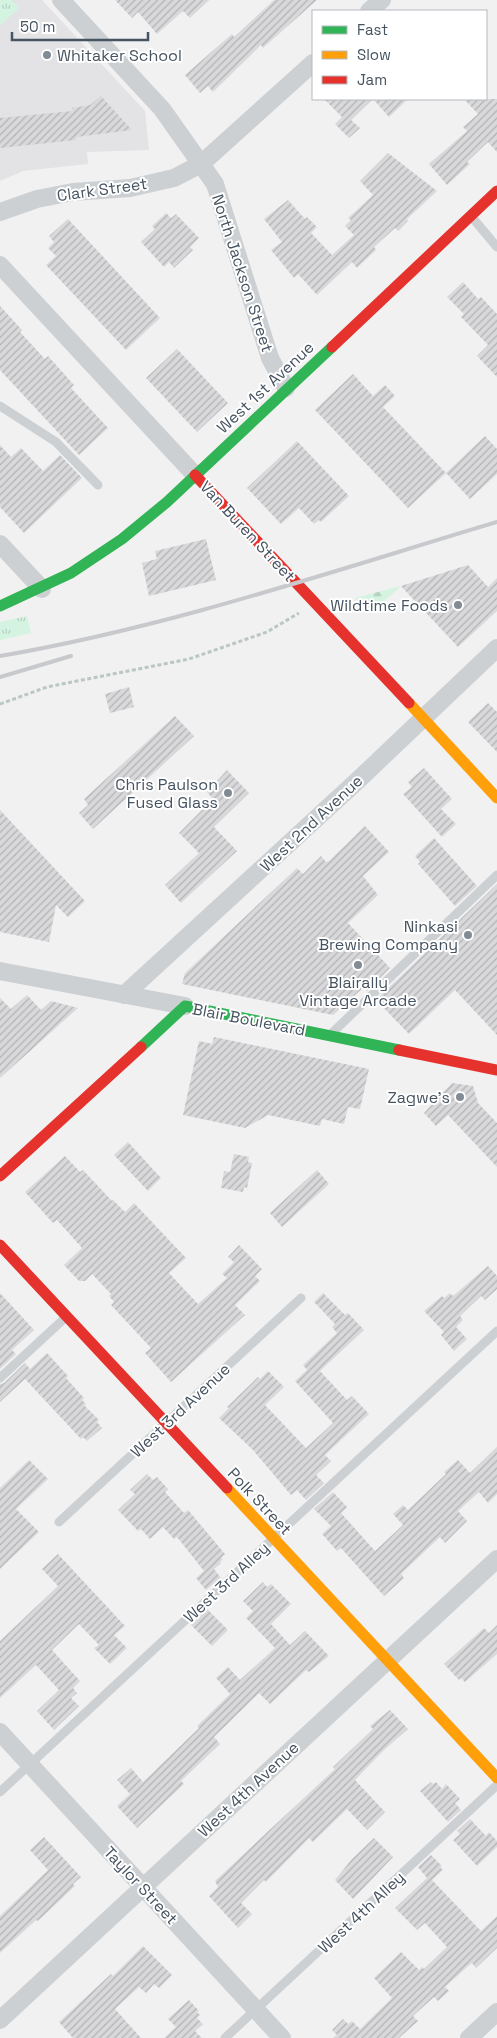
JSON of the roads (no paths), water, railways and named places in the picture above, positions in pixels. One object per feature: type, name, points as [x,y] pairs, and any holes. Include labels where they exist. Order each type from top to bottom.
[{"type":"street","name":"North Jackson Street","points":[[62,0],[162,109],[215,184],[270,358],[286,388]]},
{"type":"street","name":"Clark Street","points":[[0,212],[37,199],[73,192],[130,188],[174,178],[201,164],[312,64]]},
{"type":"street","name":"West 1st Avenue","points":[[0,606],[42,589],[94,560],[154,513],[497,191]]},
{"type":"street","name":"Van Buren Street","points":[[0,265],[497,798]]},
{"type":"street","points":[[0,544],[42,589]]},
{"type":"street","name":"West 2nd Avenue","points":[[124,995],[423,719],[497,648]]},
{"type":"street","name":"Blair Boulevard","points":[[0,970],[497,1070]]},
{"type":"street","points":[[0,1176],[185,1006]]},
{"type":"street","name":"Polk Street","points":[[0,1245],[497,1778]]},
{"type":"street","name":"West 4th Avenue","points":[[0,2020],[497,1559]]},
{"type":"street","name":"Taylor Street","points":[[0,1732],[282,2038]]},
{"type":"street","points":[[469,2038],[497,2012]]},
{"type":"lane","points":[[471,216],[497,247]]},
{"type":"lane","points":[[0,406],[56,442],[98,485]]},
{"type":"lane","points":[[330,1035],[497,875]]},
{"type":"lane","name":"West 3rd Avenue","points":[[59,1522],[301,1298]]},
{"type":"lane","points":[[0,1378],[67,1316]]},
{"type":"lane","name":"West 3rd Alley","points":[[0,1792],[497,1331]]},
{"type":"lane","name":"West 4th Alley","points":[[225,2038],[497,1785]]},
{"type":"railway","points":[[0,656],[126,630],[188,614],[497,522]]},
{"type":"railway","points":[[0,677],[71,656]]},
{"type":"place","name":"Whitaker School","points":[[47,55]]},
{"type":"place","name":"Wildtime Foods","points":[[458,605]]},
{"type":"place","name":"Chris Paulson Fused Glass","points":[[228,793]]},
{"type":"place","name":"Ninkasi Brewing Company","points":[[468,935]]},
{"type":"place","name":"Blairally Vintage Arcade","points":[[358,965]]},
{"type":"place","name":"Zagwe's","points":[[460,1097]]}]
